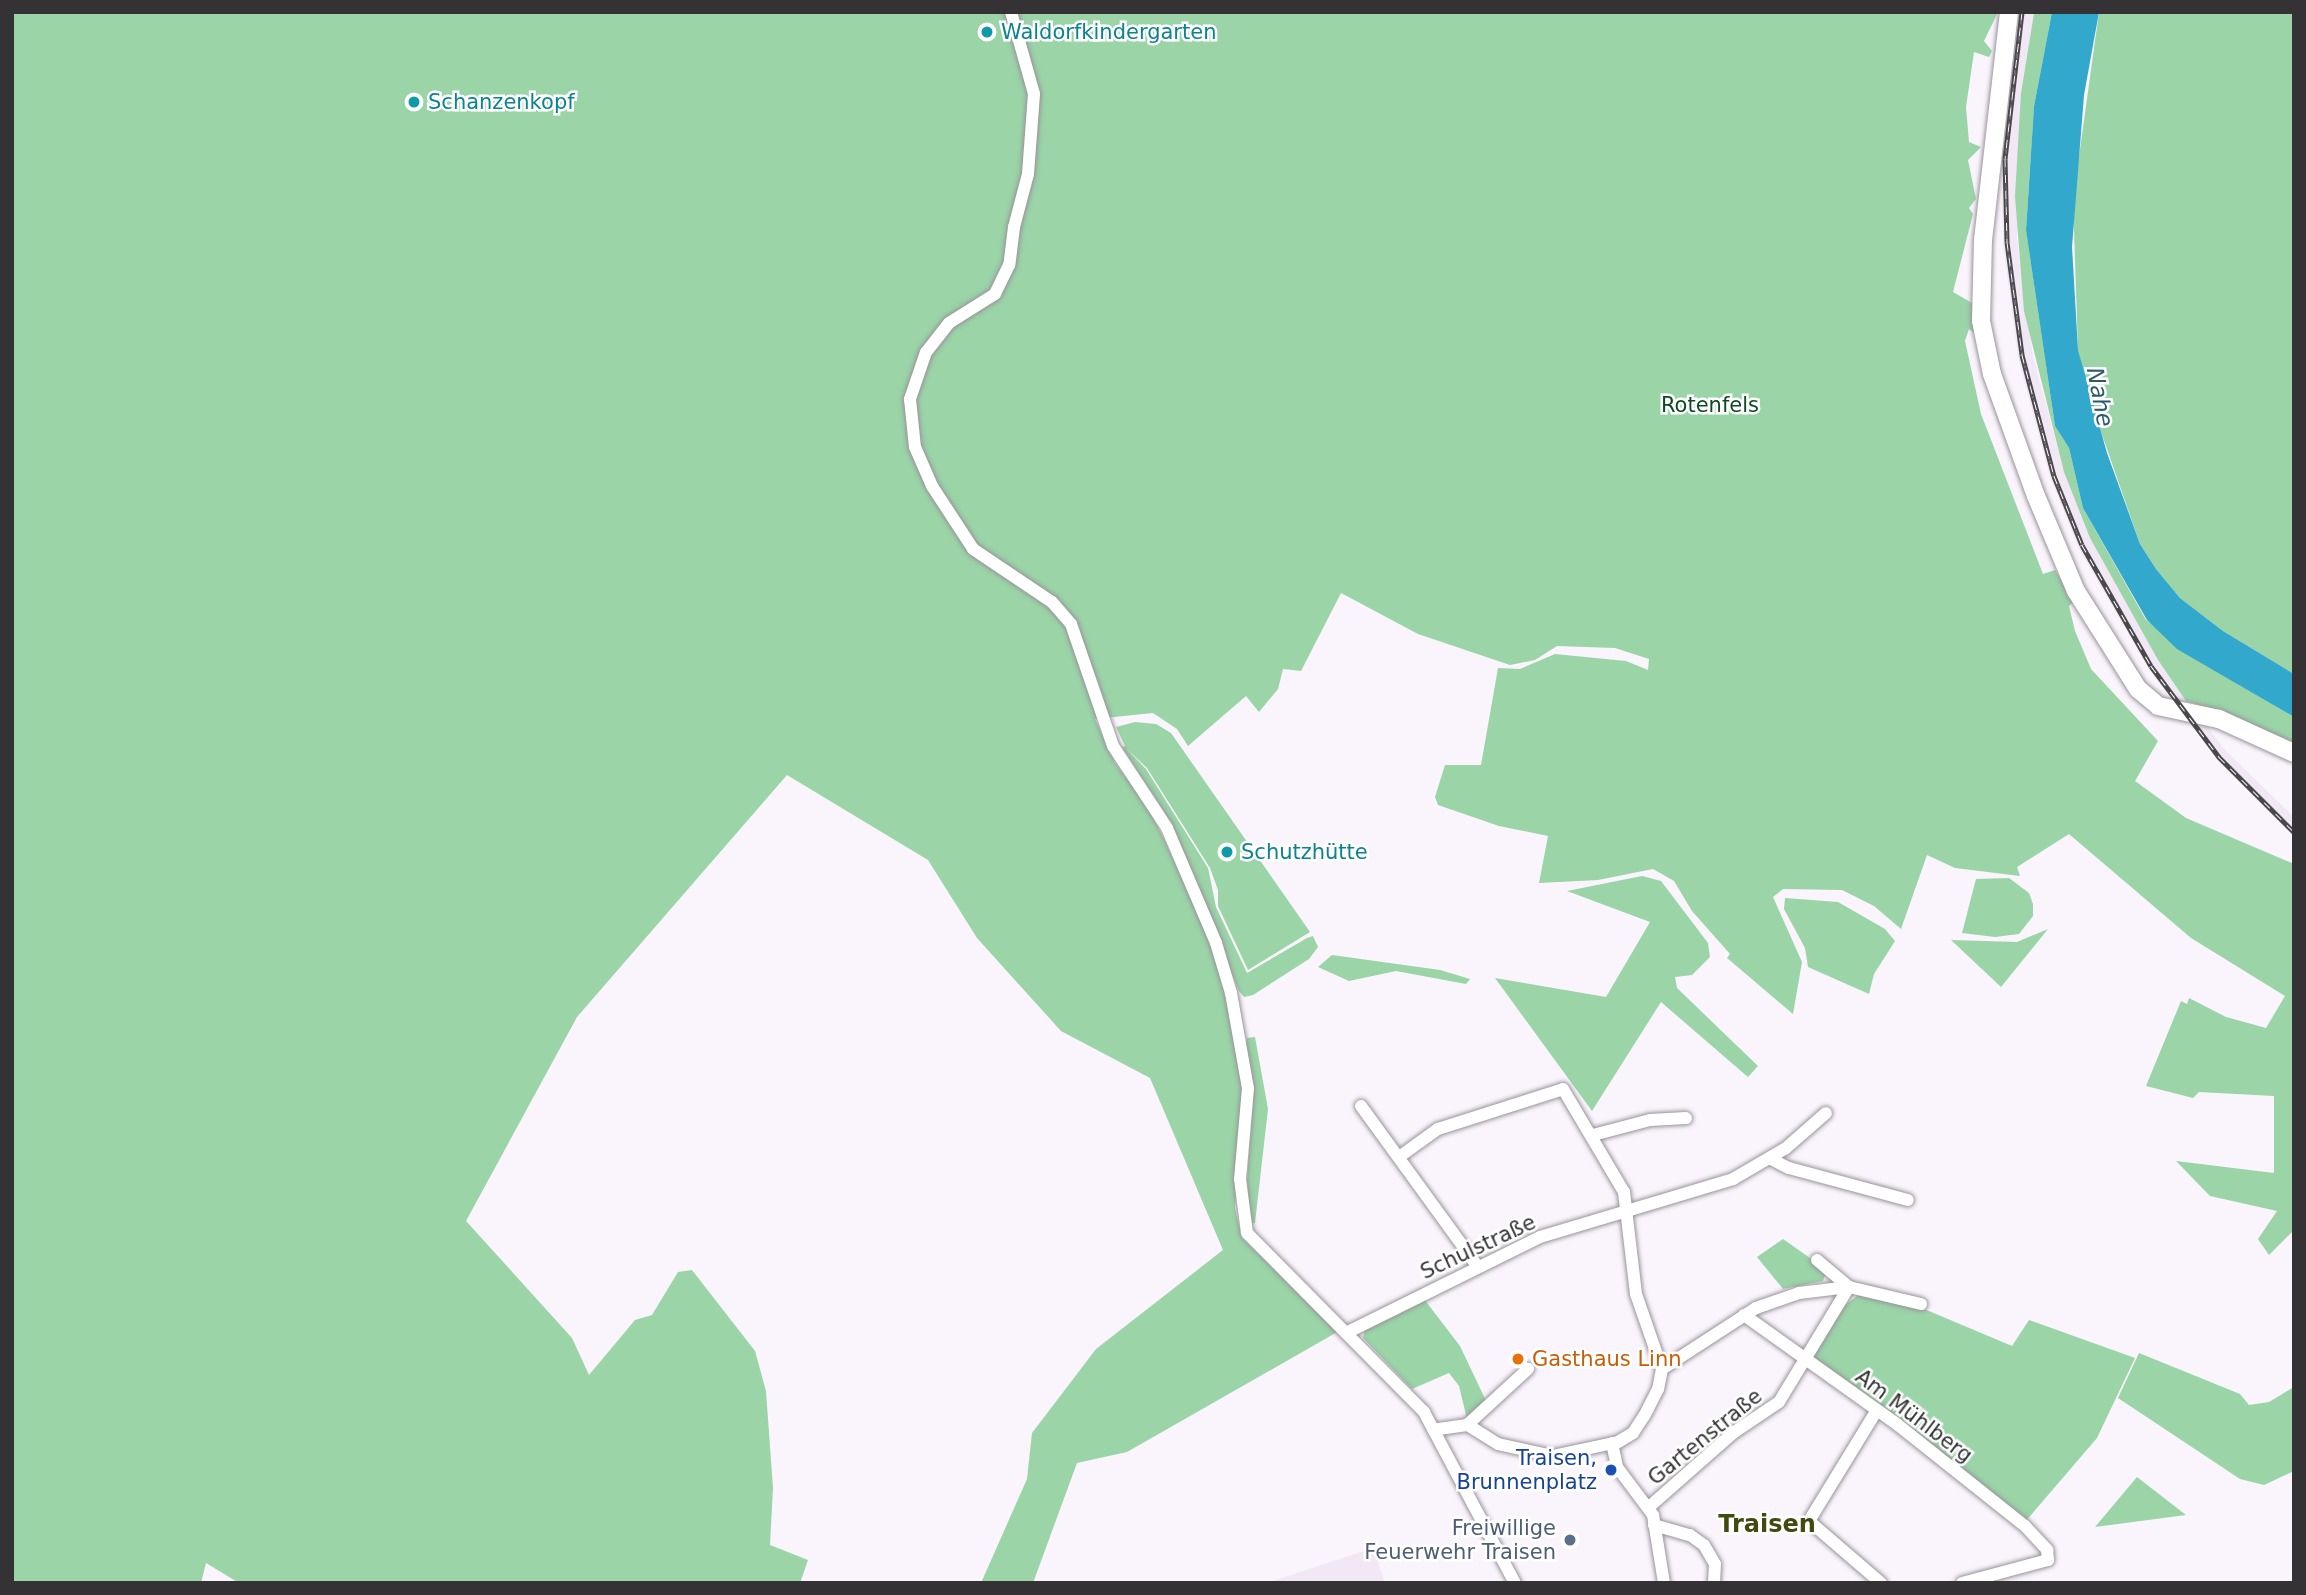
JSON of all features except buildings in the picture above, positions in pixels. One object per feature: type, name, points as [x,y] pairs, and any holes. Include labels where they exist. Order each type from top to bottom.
[{"type":"main road","points":[[2009,12],[1983,239],[1981,321],[1992,374],[2036,496],[2076,591],[2138,689],[2169,711],[2219,719],[2294,753]]},
{"type":"street","points":[[1011,12],[1032,76],[1028,174],[1007,273],[995,294],[949,323],[926,352],[910,399],[915,447],[932,486],[973,548],[1052,602],[1077,635],[1113,746],[1167,828],[1227,976],[1248,1088],[1240,1179],[1247,1233],[1256,1247],[1348,1332],[1420,1408],[1516,1583]]},
{"type":"street","points":[[1399,1157],[1438,1129],[1563,1089],[1621,1184],[1628,1213],[1636,1294],[1662,1369],[1658,1390],[1637,1427],[1627,1438],[1612,1443],[1546,1455],[1497,1444],[1467,1425]]},
{"type":"street","points":[[1361,1106],[1478,1267]]},
{"type":"street","name":"Schulstraße","points":[[1348,1332],[1540,1237],[1628,1213],[1654,1200],[1733,1179],[1771,1159],[1817,1125],[1826,1113]]},
{"type":"street","points":[[1593,1135],[1650,1120],[1686,1118]]},
{"type":"street","points":[[1771,1159],[1789,1168],[1908,1200]]},
{"type":"street","points":[[1817,1260],[1849,1287]]},
{"type":"street","points":[[1662,1369],[1744,1315],[1798,1293],[1849,1287],[1921,1304]]},
{"type":"street","name":"Gartenstraße","points":[[1649,1507],[1733,1433],[1779,1402],[1849,1287]]},
{"type":"street","name":"Am Mühlberg","points":[[1744,1315],[1878,1410],[2025,1526],[2047,1550],[2048,1560],[1962,1583]]},
{"type":"street","points":[[1433,1430],[1467,1425],[1528,1369]]},
{"type":"street","points":[[1878,1410],[1809,1521],[1881,1583]]},
{"type":"street","points":[[1612,1443],[1617,1467],[1649,1507],[1664,1583]]},
{"type":"street","points":[[1654,1525],[1690,1535],[1704,1545],[1715,1564],[1714,1583]]},
{"type":"shaded area","points":[[2017,12],[2034,12],[2021,93],[2017,239],[2033,356],[2064,472],[2090,538],[2158,660],[2224,749],[2294,817],[2294,835],[2218,760],[2149,669],[2079,549],[2050,477],[2018,357],[2003,243],[2001,160]]},
{"type":"shaded area","points":[[1373,1548],[1385,1583],[1267,1583]]},
{"type":"green space","name":"Rotenfels","points":[[12,12],[1998,12],[1984,41],[1992,51],[1989,57],[1974,52],[1966,107],[1969,142],[1981,147],[1968,160],[1976,199],[1969,208],[1973,214],[1953,292],[1972,303],[1975,334],[1969,329],[1965,341],[1981,414],[2043,574],[2055,570],[2074,602],[2069,606],[2075,631],[2091,669],[2158,741],[2135,781],[2186,818],[2294,864],[2294,1230],[2269,1255],[2258,1239],[2277,1211],[2210,1196],[2176,1161],[2274,1173],[2274,1096],[2199,1092],[2193,1098],[2146,1086],[2181,1001],[2187,1004],[2189,998],[2226,1017],[2266,1028],[2285,996],[2191,938],[2069,834],[2017,867],[2020,876],[1955,868],[1927,855],[1901,929],[1874,906],[1842,890],[1783,889],[1773,897],[1802,962],[1793,1014],[1727,958],[1730,954],[1692,911],[1674,881],[1653,869],[1598,880],[1539,883],[1548,836],[1499,826],[1438,805],[1435,797],[1445,765],[1481,765],[1498,668],[1520,669],[1555,654],[1626,661],[1648,670],[1649,659],[1615,648],[1557,646],[1535,660],[1510,665],[1418,634],[1341,593],[1301,671],[1283,669],[1278,689],[1259,712],[1246,696],[1188,746],[1177,729],[1153,713],[1095,719],[1115,763],[1146,804],[1211,944],[1228,1006],[1244,1096],[1235,1208],[1242,1238],[1339,1331],[1127,1452],[1077,1463],[1033,1583],[981,1583],[1027,1479],[1032,1433],[1096,1349],[1223,1250],[1150,1078],[1061,1031],[977,938],[928,860],[787,775],[577,1017],[466,1221],[572,1338],[589,1375],[635,1320],[652,1315],[678,1272],[692,1270],[755,1351],[766,1391],[773,1488],[770,1545],[808,1560],[800,1583],[239,1583],[206,1563],[201,1583],[12,1583]]},
{"type":"green space","points":[[2052,12],[2034,106],[2026,229],[2055,426],[2069,448],[2083,508],[2146,620],[2228,678],[2294,717],[2294,744],[2223,712],[2186,701],[2158,660],[2090,538],[2064,472],[2024,311],[2015,196],[2021,93],[2034,13]]},
{"type":"green space","points":[[2099,12],[2294,12],[2294,674],[2223,631],[2180,598],[2156,569],[2140,544],[2090,400],[2078,350],[2073,200]]},
{"type":"green space","points":[[1135,722],[1156,724],[1171,733],[1310,932],[1248,970],[1218,906],[1218,890],[1210,868],[1147,768],[1126,748],[1146,769],[1208,868],[1216,907],[1247,973],[1307,938],[1313,936],[1318,947],[1309,959],[1253,995],[1244,997],[1239,991],[1165,813],[1122,747],[1125,746],[1116,727]]},
{"type":"green space","points":[[1642,876],[1661,881],[1708,943],[1710,957],[1692,975],[1675,977],[1677,988],[1758,1066],[1748,1077],[1661,1002],[1592,1111],[1495,978],[1606,997],[1650,922],[1567,891]]},
{"type":"green space","points":[[2009,878],[2029,893],[2033,904],[2033,916],[2019,934],[1995,937],[1962,933],[1976,879]]},
{"type":"green space","points":[[1785,898],[1838,902],[1885,929],[1895,941],[1874,974],[1869,994],[1808,967],[1805,948],[1784,909]]},
{"type":"green space","points":[[2048,929],[2001,987],[1951,940],[2017,942]]},
{"type":"green space","points":[[1332,955],[1440,970],[1470,979],[1466,984],[1396,971],[1349,981],[1318,967]]},
{"type":"green space","points":[[1255,1037],[1268,1109],[1255,1223],[1249,1224],[1247,1180],[1253,1100],[1246,1044],[1247,1038]]},
{"type":"green space","points":[[1783,1239],[1827,1270],[1823,1281],[1783,1289],[1757,1257]]},
{"type":"green space","points":[[1861,1293],[1917,1306],[2012,1346],[2029,1320],[2135,1358],[2097,1438],[2025,1522],[1813,1357],[1845,1305]]},
{"type":"green space","points":[[1424,1299],[1460,1346],[1487,1403],[1467,1419],[1459,1386],[1449,1373],[1412,1389],[1363,1338],[1365,1328]]},
{"type":"green space","points":[[2139,1353],[2240,1394],[2249,1405],[2269,1402],[2294,1387],[2294,1471],[2264,1485],[2240,1479],[2118,1398]]},
{"type":"green space","points":[[2137,1477],[2186,1515],[2095,1527]]},
{"type":"water","points":[[2052,12],[2099,12],[2084,95],[2072,247],[2078,350],[2107,453],[2140,544],[2156,569],[2180,598],[2223,631],[2294,674],[2294,717],[2177,649],[2147,620],[2083,508],[2069,448],[2055,426],[2026,230],[2034,106]]},
{"type":"railway","points":[[2022,12],[2005,159],[2007,242],[2022,355],[2054,476],[2082,545],[2151,666],[2219,757],[2294,832]]},
{"type":"place","name":"Waldorfkindergarten","points":[[987,32]]},
{"type":"place","name":"Schanzenkopf","points":[[414,102]]},
{"type":"place","name":"Schutzhütte","points":[[1227,852]]},
{"type":"place","name":"Gasthaus Linn","points":[[1518,1359]]},
{"type":"place","name":"Traisen, Brunnenplatz","points":[[1611,1470]]},
{"type":"place","name":"Freiwillige Feuerwehr Traisen","points":[[1570,1540]]},
{"type":"district","name":"Traisen","points":[[1767,1525]]},
{"type":"water label","name":"Nahe","points":[[2100,397]]}]
